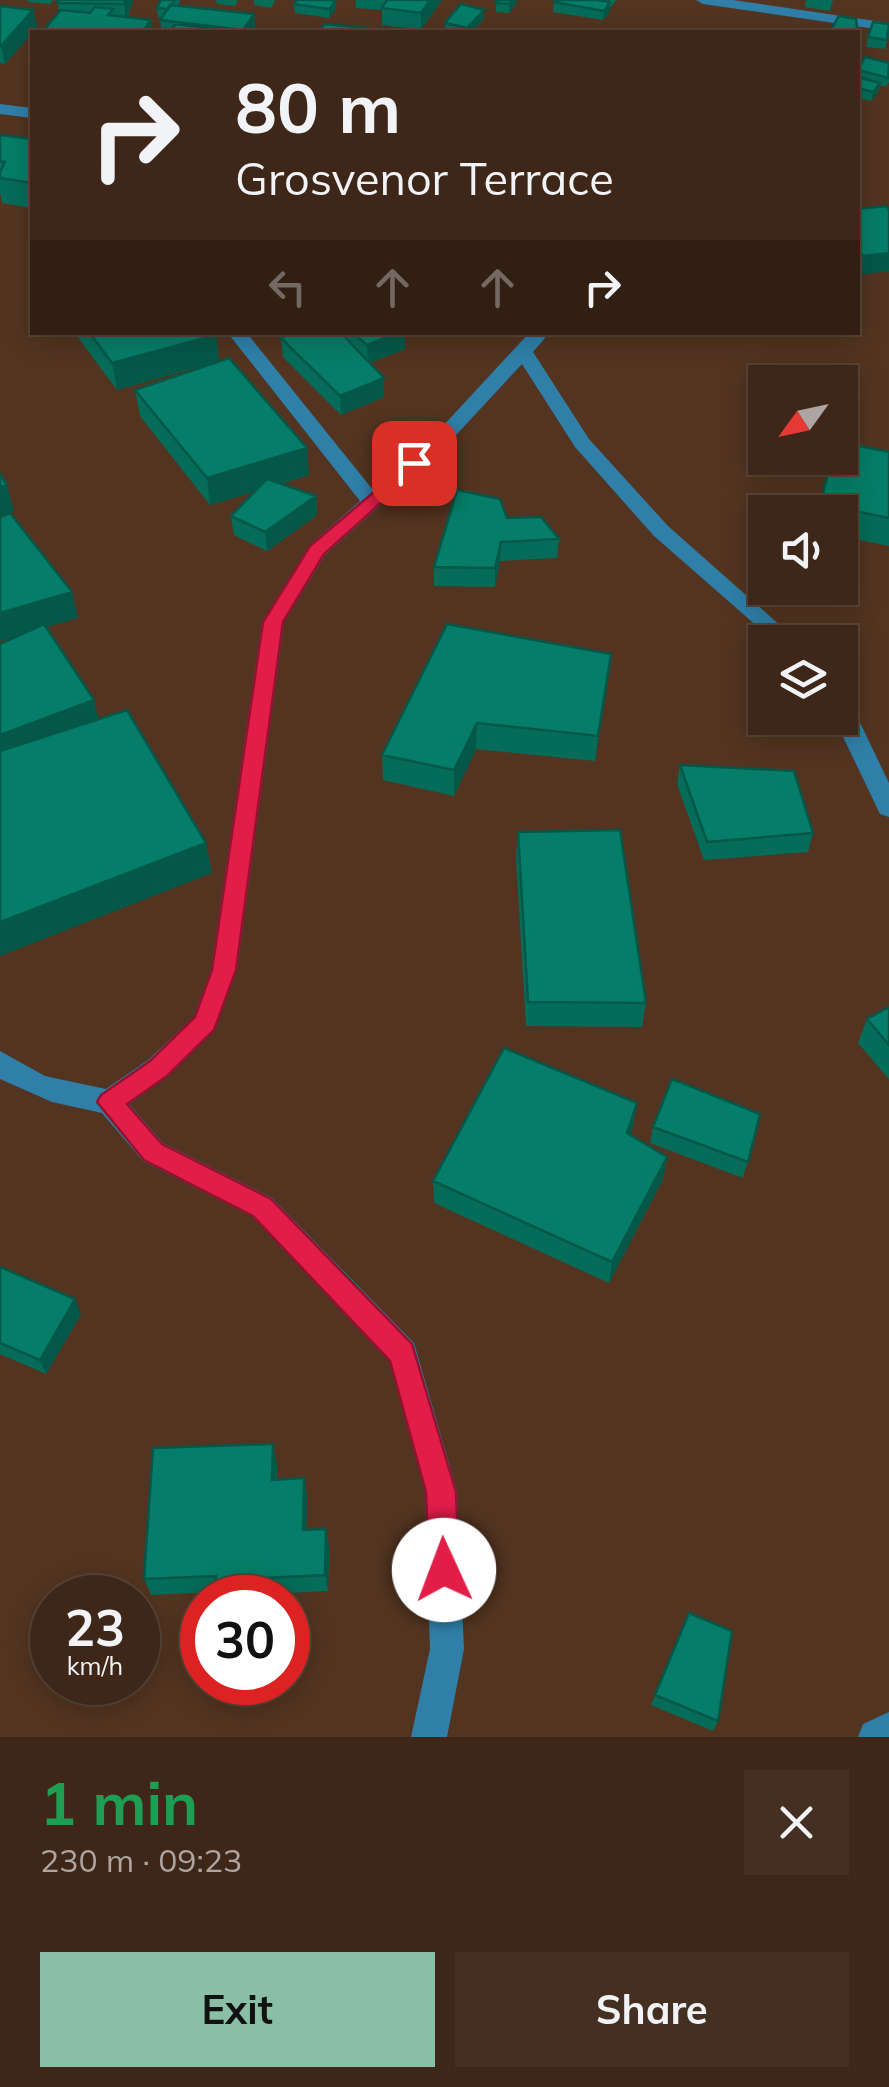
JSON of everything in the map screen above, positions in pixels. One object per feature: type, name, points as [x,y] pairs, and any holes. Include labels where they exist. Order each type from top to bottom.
[{"type":"street","points":[[703,0],[889,26]]},
{"type":"street","points":[[0,109],[30,113]]},
{"type":"street","points":[[238,335],[370,500]]},
{"type":"street","points":[[110,1102],[158,1068],[206,1023],[224,970],[273,622],[316,550],[436,445],[538,335]]},
{"type":"street","points":[[524,352],[582,443],[662,531],[769,625]]},
{"type":"street","points":[[854,735],[889,808]]},
{"type":"street","points":[[0,1062],[10,1071],[58,1093],[110,1102],[153,1152],[262,1208],[402,1353],[441,1492],[447,1649],[429,1737]]},
{"type":"street","points":[[876,1737],[889,1730]]},
{"type":"building","points":[[125,0],[124,4],[57,3]]},
{"type":"building","points":[[161,0],[175,0],[168,9],[157,8]]},
{"type":"building","points":[[297,0],[336,0],[329,9],[294,4]]},
{"type":"building","points":[[387,0],[430,0],[421,13],[382,8]]},
{"type":"building","points":[[556,0],[597,0],[610,2],[604,11]]},
{"type":"building","points":[[461,4],[484,10],[467,28],[445,23]]},
{"type":"building","points":[[170,5],[254,14],[243,30],[160,20]]},
{"type":"building","points":[[0,6],[33,10],[1,46],[0,46]]},
{"type":"building","points":[[95,7],[113,9],[108,15],[151,20],[144,30],[44,30],[61,10],[90,13]]},
{"type":"building","points":[[839,16],[856,19],[858,30],[831,30]]},
{"type":"building","points":[[873,22],[889,24],[887,40],[868,37]]},
{"type":"building","points":[[176,24],[208,28],[206,30],[171,30]]},
{"type":"building","points":[[324,24],[379,29],[378,30],[320,30]]},
{"type":"building","points":[[865,57],[889,63],[888,78],[860,71]]},
{"type":"building","points":[[860,78],[880,83],[873,92],[860,89]]},
{"type":"building","points":[[0,135],[30,139],[30,183],[0,178],[5,162],[0,161]]},
{"type":"building","points":[[860,209],[889,209],[889,253],[863,256]]},
{"type":"building","points":[[91,335],[216,335],[112,363]]},
{"type":"building","points":[[343,335],[384,378],[340,396],[281,338]]},
{"type":"building","points":[[355,335],[392,335],[367,345]]},
{"type":"building","points":[[229,358],[307,448],[207,478],[135,390]]},
{"type":"building","points":[[858,446],[889,452],[889,518],[858,512],[858,495],[822,495],[828,475],[858,475]]},
{"type":"building","points":[[267,479],[316,496],[265,532],[231,516]]},
{"type":"building","points":[[457,490],[500,499],[507,518],[541,517],[559,539],[501,542],[495,568],[434,567]]},
{"type":"building","points":[[10,513],[72,592],[0,613],[0,517]]},
{"type":"building","points":[[44,624],[94,700],[0,735],[0,644]]},
{"type":"building","points":[[447,624],[611,654],[598,736],[477,723],[454,770],[382,755]]},
{"type":"building","points":[[127,710],[206,843],[0,922],[0,751]]},
{"type":"building","points":[[680,765],[794,771],[813,833],[707,842]]},
{"type":"building","points":[[620,830],[646,1003],[528,1002],[518,832]]},
{"type":"building","points":[[889,1007],[889,1045],[867,1019]]},
{"type":"building","points":[[504,1048],[637,1103],[627,1133],[667,1157],[612,1262],[433,1181]]},
{"type":"building","points":[[672,1079],[760,1114],[748,1162],[653,1127]]},
{"type":"building","points":[[0,1267],[75,1299],[40,1360],[0,1343]]},
{"type":"building","points":[[273,1444],[272,1480],[304,1478],[303,1530],[326,1529],[325,1575],[160,1578],[160,1575],[144,1575],[153,1448]]},
{"type":"building","points":[[689,1613],[732,1631],[718,1721],[655,1695]]},
{"type":"route","points":[[414,463],[316,550],[273,622],[238,847],[224,970],[206,1023],[158,1068],[110,1102],[153,1152],[262,1208],[402,1353],[441,1492],[444,1570]]}]
